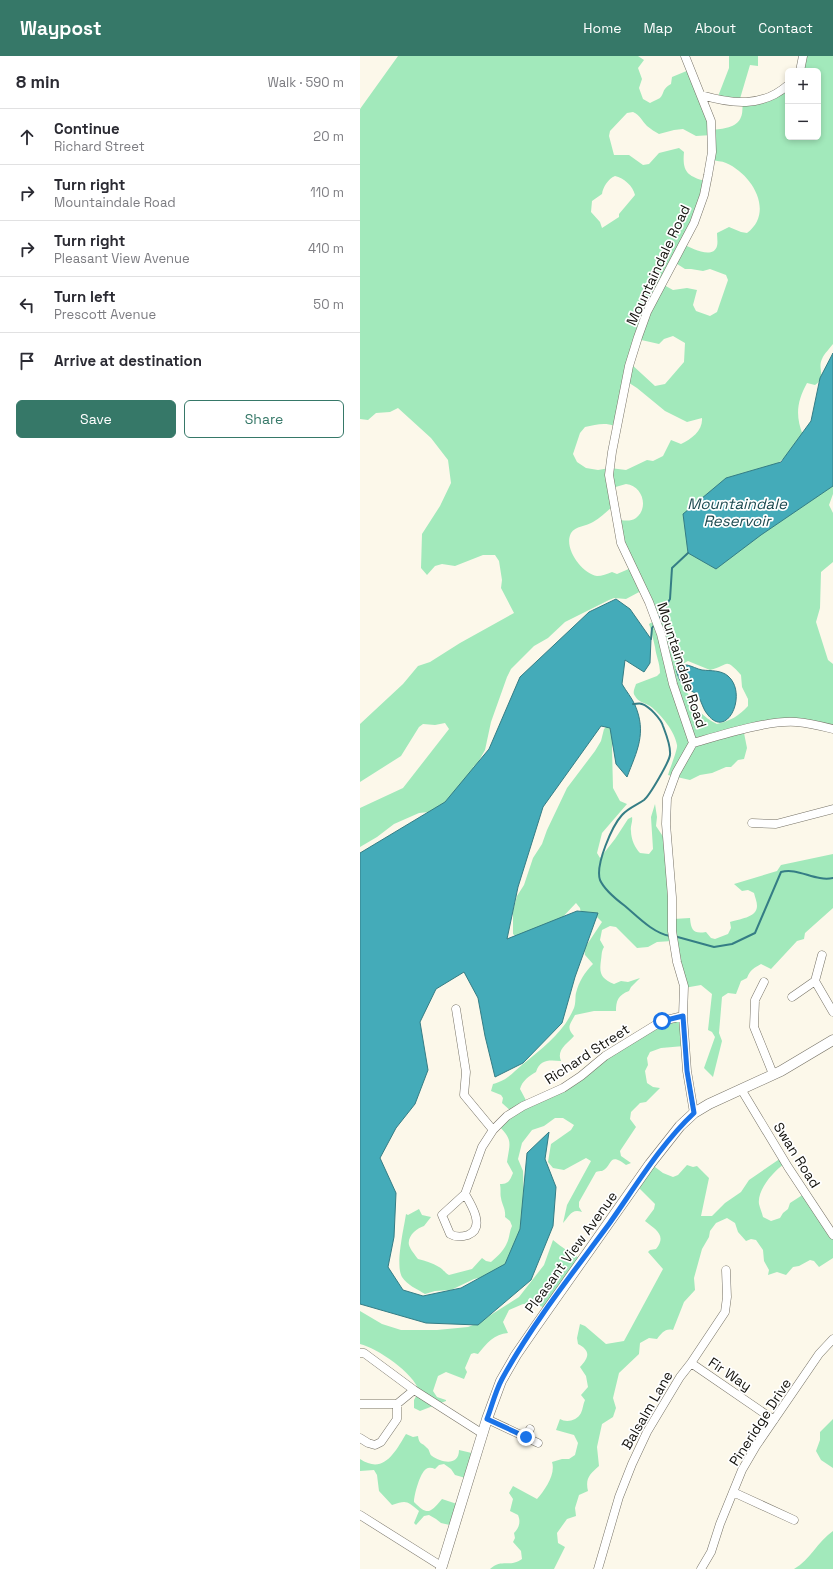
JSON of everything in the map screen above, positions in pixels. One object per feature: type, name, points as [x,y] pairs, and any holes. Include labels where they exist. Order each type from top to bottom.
[{"type":"main road","name":"Pleasant View Avenue","points":[[441,1568],[487,1419],[501,1381],[516,1354],[650,1164],[680,1126],[694,1113],[709,1104],[773,1074],[833,1040]]},
{"type":"street","name":"Mountaindale Road","points":[[685,56],[712,121],[712,152],[704,195],[694,222],[647,312],[638,337],[629,366],[615,432],[609,475],[620,543],[648,602],[661,634],[673,684],[693,743],[676,773],[668,798],[666,824],[672,897],[672,931],[676,962],[684,986],[683,1016],[687,1071],[694,1113]]},
{"type":"street","points":[[801,68],[803,56]]},
{"type":"street","points":[[701,95],[742,103],[752,102],[771,95],[785,87]]},
{"type":"street","points":[[693,743],[771,724],[796,722],[833,729]]},
{"type":"street","points":[[752,822],[776,824],[833,809]]},
{"type":"street","points":[[792,996],[815,981],[822,954]]},
{"type":"street","points":[[815,981],[833,1012]]},
{"type":"street","points":[[764,982],[755,1000],[754,1027],[773,1074]]},
{"type":"street","points":[[456,1009],[466,1072],[464,1095],[493,1130]]},
{"type":"street","name":"Richard Street","points":[[465,1194],[476,1219],[476,1224],[472,1233],[460,1237],[450,1234],[442,1214],[465,1194],[482,1147],[493,1130],[507,1116],[523,1106],[563,1088],[581,1076],[605,1056],[662,1021],[683,1016]]},
{"type":"street","name":"Swan Road","points":[[741,1089],[784,1161],[833,1234]]},
{"type":"street","name":"Balsalm Lane","points":[[599,1569],[619,1497],[646,1432],[664,1402],[725,1312],[727,1297],[726,1270]]},
{"type":"street","name":"Pineridge Drive","points":[[701,1569],[711,1552],[720,1524],[742,1470],[819,1354],[833,1339]]},
{"type":"street","points":[[360,1353],[364,1354],[414,1390],[483,1434]]},
{"type":"street","name":"Fir Way","points":[[691,1363],[774,1420]]},
{"type":"street","points":[[360,1404],[397,1404],[414,1390]]},
{"type":"street","points":[[360,1438],[375,1445],[381,1442],[397,1419],[397,1404]]},
{"type":"street","points":[[487,1419],[528,1433],[538,1442]]},
{"type":"street","points":[[733,1492],[794,1520]]},
{"type":"street","points":[[360,1515],[441,1568]]},
{"type":"green space","points":[[398,56],[638,56],[644,60],[638,68],[642,79],[639,88],[643,99],[650,103],[660,98],[664,90],[671,84],[672,77],[689,70],[712,130],[733,126],[741,117],[743,104],[785,86],[785,140],[821,140],[821,68],[800,68],[803,56],[833,56],[833,344],[822,359],[820,366],[821,376],[819,382],[815,385],[807,383],[799,402],[798,415],[800,428],[803,435],[789,454],[773,467],[833,477],[833,494],[829,505],[833,513],[833,562],[821,572],[820,608],[816,622],[828,660],[833,664],[833,730],[807,725],[769,725],[744,733],[747,748],[744,759],[738,760],[731,767],[726,767],[712,773],[700,775],[690,780],[668,775],[677,747],[676,740],[667,724],[659,714],[650,706],[638,700],[634,693],[636,684],[657,676],[660,673],[659,663],[649,624],[654,621],[641,591],[626,599],[614,598],[609,600],[565,622],[548,638],[534,646],[511,669],[507,677],[491,722],[485,750],[477,764],[473,767],[475,769],[438,811],[419,813],[394,824],[377,837],[360,847],[360,808],[403,788],[449,729],[445,723],[435,725],[423,724],[419,727],[401,756],[360,782],[360,724],[403,684],[418,666],[430,662],[460,643],[514,613],[501,588],[502,580],[499,561],[495,555],[483,555],[455,566],[442,564],[435,566],[427,575],[421,568],[422,534],[440,506],[451,483],[448,460],[431,438],[398,408],[390,412],[376,413],[368,420],[360,419],[360,109]],"holes":[[[633,112],[639,116],[647,126],[659,134],[683,129],[696,136],[712,135],[711,160],[724,162],[736,168],[751,184],[757,194],[760,205],[759,215],[755,224],[747,233],[729,227],[717,233],[717,246],[715,250],[707,253],[683,244],[705,181],[694,177],[687,172],[684,164],[684,152],[679,148],[659,153],[649,164],[643,165],[629,155],[614,155],[609,136],[610,131],[627,113]],[[615,176],[625,181],[635,195],[619,214],[619,217],[602,228],[600,222],[591,212],[592,201],[602,194],[608,181]],[[674,262],[685,269],[703,271],[710,269],[726,275],[728,280],[717,312],[710,316],[696,311],[693,305],[697,290],[687,288],[673,290],[662,284]],[[673,336],[685,343],[684,362],[665,384],[655,386],[630,363],[637,339],[659,344],[664,339]],[[626,381],[665,411],[687,422],[702,418],[701,426],[693,437],[681,444],[671,440],[663,456],[653,461],[647,460],[626,470],[610,468],[598,470],[586,468],[577,462],[573,454],[580,433],[585,427],[600,424],[614,426]],[[626,484],[637,489],[642,498],[642,509],[640,514],[634,519],[617,520],[631,568],[617,574],[612,572],[597,576],[585,571],[575,559],[569,539],[571,533],[578,527],[593,522],[612,507],[612,488]],[[688,661],[710,670],[729,664],[741,675],[742,687],[748,699],[748,706],[741,713],[730,720],[717,724],[707,718],[694,704],[679,680],[677,672],[682,665]]]},
{"type":"green space","points":[[729,56],[758,56],[758,66],[750,65],[739,102],[717,99],[729,68]]},
{"type":"green space","points":[[609,724],[613,732],[613,788],[620,801],[627,804],[602,833],[597,853],[600,858],[628,819],[632,817],[632,837],[636,849],[640,853],[649,854],[653,849],[651,817],[655,804],[657,817],[656,826],[664,838],[673,919],[690,918],[691,926],[694,931],[706,932],[711,938],[715,939],[728,934],[731,928],[730,922],[751,916],[756,910],[757,906],[754,893],[748,890],[742,891],[734,884],[777,871],[781,865],[833,854],[833,908],[805,933],[804,939],[797,941],[771,969],[761,964],[759,965],[751,971],[747,978],[741,981],[736,994],[728,993],[722,997],[719,1033],[722,1041],[713,1077],[704,1068],[715,1037],[712,1032],[708,1030],[712,994],[701,985],[684,988],[672,941],[657,942],[648,947],[637,948],[616,927],[610,926],[602,930],[600,940],[604,947],[600,969],[602,975],[606,980],[614,984],[621,981],[628,982],[640,978],[629,991],[620,996],[616,1004],[616,1011],[594,1011],[575,1015],[569,1028],[574,1036],[561,1050],[561,1061],[546,1061],[540,1065],[536,1072],[524,1081],[520,1089],[528,1104],[553,1093],[659,1023],[682,1017],[684,1046],[661,1048],[650,1052],[647,1058],[648,1065],[645,1071],[647,1083],[653,1087],[660,1088],[646,1102],[640,1103],[631,1112],[630,1119],[636,1127],[620,1151],[621,1156],[631,1163],[626,1165],[616,1159],[613,1159],[605,1169],[596,1172],[579,1202],[579,1207],[582,1212],[573,1212],[563,1223],[567,1205],[591,1161],[586,1158],[564,1170],[553,1168],[548,1162],[551,1144],[571,1130],[574,1125],[563,1118],[555,1118],[544,1126],[532,1130],[522,1143],[518,1159],[523,1171],[524,1206],[519,1240],[505,1266],[451,1290],[435,1291],[425,1294],[412,1287],[402,1277],[400,1271],[399,1264],[406,1214],[408,1215],[419,1209],[422,1215],[431,1217],[424,1226],[413,1233],[409,1245],[418,1259],[429,1262],[449,1275],[472,1269],[482,1258],[491,1262],[502,1252],[508,1240],[512,1226],[510,1221],[505,1217],[500,1184],[509,1181],[513,1173],[507,1162],[509,1145],[508,1138],[498,1125],[512,1112],[502,1103],[503,1098],[501,1095],[491,1091],[493,1084],[510,1076],[545,1046],[565,1025],[574,1008],[577,989],[585,974],[593,964],[585,955],[584,949],[602,922],[595,915],[581,914],[580,908],[576,903],[541,940],[526,945],[513,934],[513,911],[517,896],[524,885],[533,858],[542,844],[567,788],[595,751],[601,741],[604,729]]},
{"type":"green space","points":[[781,1158],[784,1164],[771,1176],[763,1187],[759,1199],[763,1217],[771,1221],[780,1218],[788,1209],[790,1203],[804,1194],[833,1236],[833,1258],[819,1267],[814,1261],[810,1260],[799,1266],[793,1267],[786,1275],[777,1272],[768,1275],[769,1270],[764,1261],[763,1250],[756,1240],[751,1239],[746,1241],[738,1232],[735,1223],[727,1218],[716,1223],[710,1231],[709,1237],[702,1249],[694,1278],[695,1290],[684,1302],[673,1330],[666,1330],[657,1339],[649,1338],[640,1343],[639,1354],[619,1373],[613,1398],[616,1408],[613,1417],[602,1424],[597,1447],[599,1466],[593,1471],[588,1479],[588,1491],[579,1495],[575,1508],[576,1516],[567,1519],[557,1533],[558,1543],[565,1547],[554,1569],[490,1569],[498,1564],[514,1563],[522,1559],[521,1551],[513,1542],[515,1538],[514,1533],[518,1527],[519,1518],[518,1515],[510,1511],[513,1499],[509,1493],[513,1486],[537,1499],[551,1477],[553,1467],[552,1462],[562,1459],[569,1459],[575,1455],[578,1443],[574,1435],[556,1430],[560,1419],[565,1421],[577,1418],[579,1416],[585,1400],[581,1395],[588,1387],[586,1376],[580,1367],[587,1357],[587,1352],[578,1344],[577,1338],[580,1324],[585,1326],[606,1344],[624,1341],[663,1269],[648,1252],[656,1249],[660,1240],[659,1233],[645,1221],[654,1209],[655,1204],[636,1185],[651,1164],[663,1173],[673,1177],[678,1175],[687,1165],[693,1167],[697,1166],[709,1178],[701,1216],[712,1216],[725,1203],[741,1192],[749,1180]]},
{"type":"green space","points":[[553,1240],[582,1260],[548,1310],[535,1303],[523,1304],[509,1310],[503,1322],[508,1333],[495,1337],[478,1354],[471,1354],[465,1368],[467,1372],[464,1379],[446,1372],[438,1376],[433,1391],[437,1397],[446,1401],[420,1411],[414,1408],[414,1400],[419,1391],[416,1384],[403,1369],[394,1362],[376,1350],[360,1344],[360,1311],[382,1324],[401,1330],[437,1330],[468,1327],[478,1323],[519,1297],[544,1265]]},
{"type":"green space","points":[[833,1419],[833,1468],[821,1460],[816,1451],[820,1440],[820,1432]]},
{"type":"green space","points":[[406,1434],[413,1437],[418,1436],[420,1442],[428,1449],[431,1455],[440,1460],[449,1462],[453,1461],[456,1459],[459,1450],[476,1454],[469,1479],[455,1475],[451,1469],[444,1464],[439,1465],[435,1469],[426,1469],[418,1484],[414,1502],[426,1511],[432,1510],[442,1499],[460,1505],[454,1526],[441,1523],[429,1515],[424,1516],[416,1525],[414,1523],[419,1511],[407,1502],[392,1505],[379,1491],[377,1475],[374,1470],[360,1471],[360,1459],[368,1463],[382,1463],[398,1448]]},
{"type":"green space","points":[[833,1531],[833,1569],[794,1569],[805,1561]]},
{"type":"water","name":"Mountaindale Reservoir","points":[[833,353],[833,486],[761,535],[716,569],[688,553],[683,514],[726,478],[781,462],[811,421],[820,378]]},
{"type":"water","points":[[616,599],[630,609],[651,639],[650,663],[644,672],[625,660],[622,684],[635,705],[639,715],[640,733],[637,750],[627,777],[616,764],[610,728],[601,726],[543,807],[518,887],[507,939],[577,911],[598,913],[575,977],[562,1023],[523,1063],[495,1077],[478,998],[464,972],[436,989],[420,1022],[428,1070],[415,1104],[396,1128],[380,1158],[396,1193],[394,1237],[388,1267],[403,1290],[423,1296],[461,1288],[505,1264],[520,1229],[527,1153],[549,1132],[545,1159],[556,1187],[553,1226],[531,1280],[478,1325],[426,1323],[360,1304],[360,853],[445,802],[489,749],[520,677],[589,612]]},
{"type":"water","points":[[687,665],[702,670],[719,672],[728,676],[734,684],[736,702],[733,711],[728,718],[722,722],[715,721],[706,713],[697,695],[681,683],[676,669],[679,666]]},
{"type":"waterway","points":[[658,619],[670,599],[672,568],[688,553]]},
{"type":"waterway","points":[[651,639],[652,628],[655,624]]},
{"type":"waterway","points":[[633,704],[645,705],[660,720],[668,740],[670,755],[663,771],[647,797],[624,813],[618,820],[609,836],[600,865],[600,880],[611,894],[646,924],[658,932],[670,936]]},
{"type":"waterway","points":[[674,936],[714,947],[732,944],[755,933],[781,872],[794,871],[820,878],[833,878]]},
{"type":"route","points":[[526,1437],[487,1419],[501,1381],[516,1354],[650,1164],[680,1126],[694,1113],[687,1071],[683,1016],[662,1021]]}]
